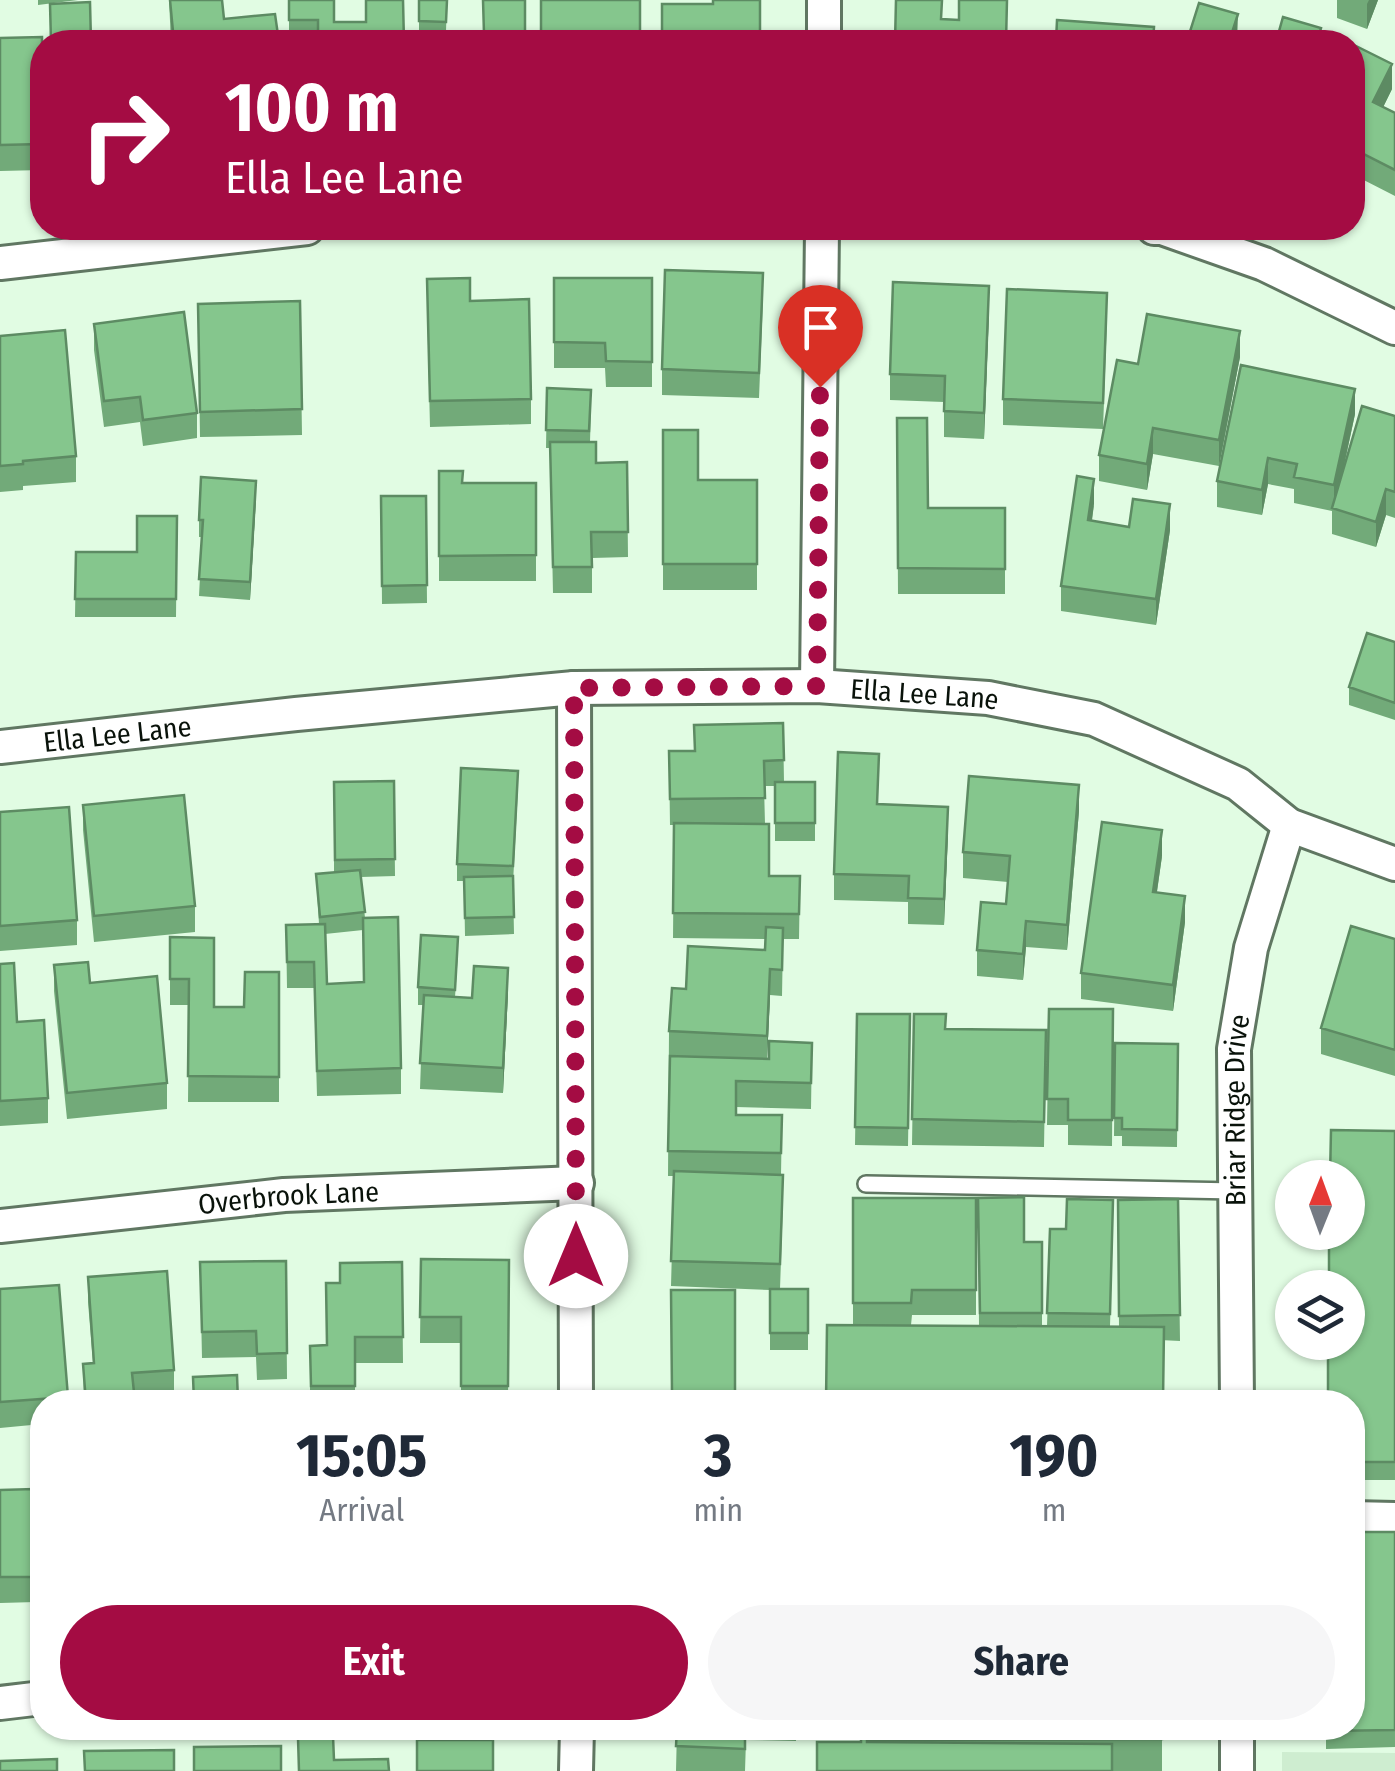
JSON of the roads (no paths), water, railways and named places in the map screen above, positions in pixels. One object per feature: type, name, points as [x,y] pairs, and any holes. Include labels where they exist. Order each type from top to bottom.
[{"type":"street","points":[[824,0],[824,30]]},
{"type":"street","points":[[0,263],[202,240]]},
{"type":"street","points":[[817,686],[822,240]]},
{"type":"street","points":[[1191,240],[1264,264],[1395,328]]},
{"type":"street","name":"Ella Lee Lane","points":[[0,746],[574,688],[817,686],[988,698],[1094,719],[1238,784],[1289,826],[1395,864]]},
{"type":"street","points":[[574,688],[576,1390]]},
{"type":"street","name":"Briar Ridge Drive","points":[[1237,1390],[1234,1049],[1251,948],[1289,826]]},
{"type":"street","name":"Overbrook Lane","points":[[0,1226],[284,1194],[576,1184]]},
{"type":"street","points":[[1365,1518],[1395,1518]]},
{"type":"street","points":[[0,1703],[30,1699]]},
{"type":"street","points":[[576,1771],[577,1740]]},
{"type":"street","points":[[1237,1740],[1237,1771]]},
{"type":"lane","points":[[866,1184],[1236,1191]]}]
